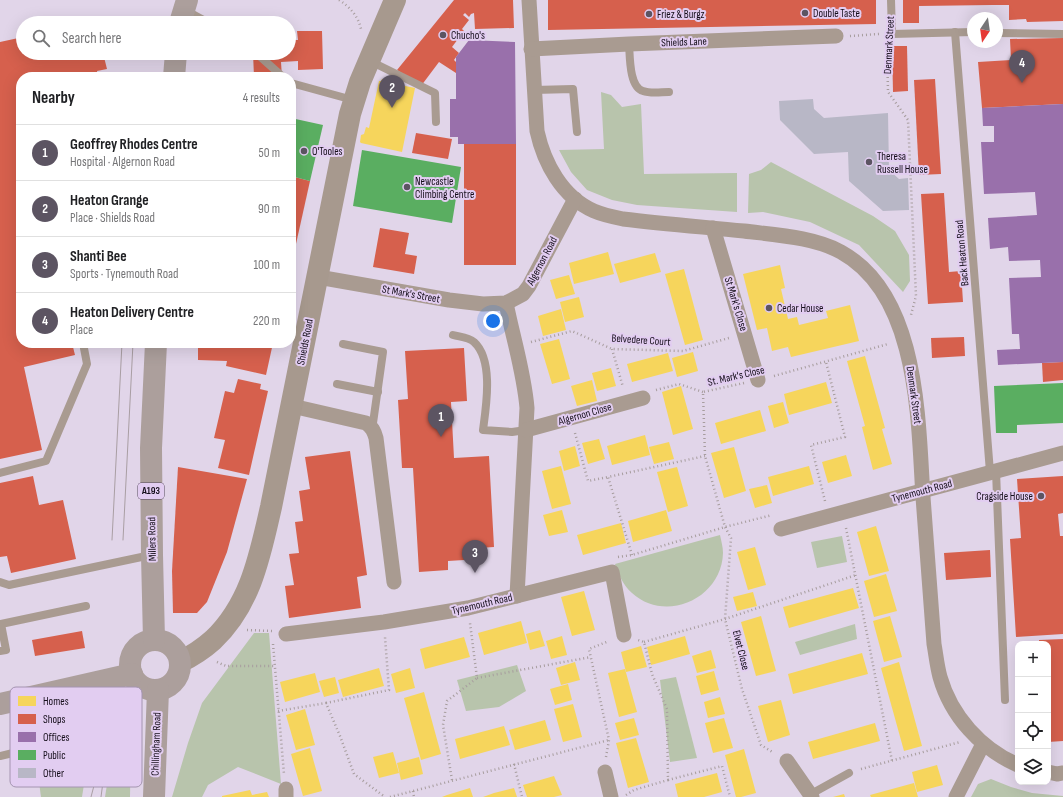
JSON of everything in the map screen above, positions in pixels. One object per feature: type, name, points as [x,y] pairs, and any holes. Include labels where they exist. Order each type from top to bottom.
[{"type":"main road","name":"Shields Road","points":[[189,657],[212,640],[224,628],[239,607],[248,589],[262,548],[318,277],[345,134],[354,100],[395,0]]},
{"type":"main road","points":[[174,72],[175,60]]},
{"type":"main road","name":"Millers Road","points":[[154,640],[151,448],[156,348]]},
{"type":"main road","points":[[154,640],[163,641],[170,644],[176,650],[189,657],[175,681],[171,685],[158,690],[144,688],[139,685],[132,674],[130,660],[135,650],[140,645],[146,641],[154,640]]},
{"type":"main road","points":[[75,687],[132,674]]},
{"type":"main road","name":"Chillingham Road","points":[[154,797],[158,690]]},
{"type":"street","points":[[529,0],[537,130],[544,156],[558,180],[575,199],[594,211],[623,219],[769,234],[804,240],[824,245],[841,252],[855,261],[869,274],[881,289],[892,307],[904,340]]},
{"type":"street","name":"Shields Lane","points":[[531,49],[836,36]]},
{"type":"street","name":"Algernon Road","points":[[506,303],[523,294],[529,286],[575,199]]},
{"type":"street","name":"St Mark's Close","points":[[713,228],[758,380]]},
{"type":"street","name":"St Mark's Street","points":[[318,277],[449,300],[483,304],[506,303]]},
{"type":"street","points":[[506,303],[526,393],[527,408],[517,596]]},
{"type":"street","name":"Denmark Street","points":[[904,340],[910,363],[918,413],[934,644],[940,678],[954,711],[980,741],[1015,763]]},
{"type":"street","name":"Algernon Close","points":[[526,430],[643,398]]},
{"type":"street","points":[[292,406],[366,423],[371,427],[376,438],[394,582]]},
{"type":"street","name":"Tynemouth Road","points":[[780,529],[1063,453]]},
{"type":"street","points":[[612,572],[624,635]]},
{"type":"street","name":"Tynemouth Road","points":[[279,635],[384,622],[468,608],[612,572]]},
{"type":"street","points":[[956,797],[980,741]]},
{"type":"street","points":[[787,761],[812,796]]},
{"type":"street","points":[[604,772],[611,797]]},
{"type":"street","points":[[1051,773],[1063,773]]},
{"type":"lane","name":"Denmark Street","points":[[891,0],[892,34]]},
{"type":"lane","points":[[183,11],[194,16]]},
{"type":"lane","name":"Back Heaton Road","points":[[955,32],[993,472],[1005,700]]},
{"type":"lane","points":[[892,34],[967,32]]},
{"type":"lane","points":[[1003,32],[1063,34]]},
{"type":"lane","points":[[629,44],[634,82],[637,88],[643,91],[669,92]]},
{"type":"lane","points":[[264,60],[277,72]]},
{"type":"lane","points":[[369,61],[435,93],[436,122]]},
{"type":"lane","points":[[296,84],[354,100]]},
{"type":"lane","points":[[534,90],[573,89],[577,132]]},
{"type":"lane","points":[[453,336],[466,338],[473,342],[478,347],[482,355],[487,382],[483,430],[512,432],[526,430]]},
{"type":"lane","points":[[343,344],[383,352],[378,392],[371,427]]},
{"type":"lane","points":[[0,473],[46,461],[87,364],[84,348]]},
{"type":"lane","points":[[337,384],[378,392]]},
{"type":"lane","points":[[0,582],[9,585],[152,555]]},
{"type":"lane","points":[[0,651],[6,650],[1,624],[86,606]]},
{"type":"lane","points":[[0,756],[10,754]]},
{"type":"lane","points":[[812,796],[849,773]]},
{"type":"path","points":[[339,0],[350,8],[357,17],[362,31]]},
{"type":"path","points":[[836,36],[892,34]]},
{"type":"path","name":"Denmark Street","points":[[892,34],[887,41],[888,92],[908,120],[916,288],[916,296],[904,340]]},
{"type":"path","name":"Belvedere Court","points":[[515,346],[572,331],[612,348],[683,351],[745,334]]},
{"type":"path","name":"St. Mark's Close","points":[[725,527],[705,456],[703,392],[758,380],[904,340]]},
{"type":"path","points":[[612,348],[627,402]]},
{"type":"path","points":[[826,362],[845,437],[811,445],[856,575],[892,761]]},
{"type":"path","points":[[643,398],[655,390],[679,384],[703,392]]},
{"type":"path","points":[[570,419],[588,481],[705,456]]},
{"type":"path","points":[[608,477],[632,555]]},
{"type":"path","points":[[612,572],[609,559],[632,555],[725,527],[775,514],[780,529]]},
{"type":"path","name":"Elvet Close","points":[[725,527],[731,538],[725,619],[742,689],[761,745],[787,761]]},
{"type":"path","points":[[390,797],[609,740],[589,649],[624,635],[644,642],[725,619],[856,575]]},
{"type":"path","points":[[468,608],[477,678]]},
{"type":"path","points":[[278,711],[389,690],[384,622]]},
{"type":"path","points":[[224,628],[272,631],[279,635]]},
{"type":"path","points":[[644,642],[652,674],[667,709],[668,780]]},
{"type":"path","points":[[273,643],[286,793]]},
{"type":"path","points":[[189,657],[226,666],[274,666]]},
{"type":"path","points":[[452,780],[443,725],[447,701],[477,678],[591,657]]},
{"type":"path","points":[[326,703],[354,774],[385,797]]},
{"type":"path","points":[[849,773],[892,761],[980,741]]},
{"type":"path","points":[[514,764],[522,797]]},
{"type":"path","points":[[624,797],[634,790],[722,766],[730,797]]},
{"type":"path","points":[[413,791],[414,797]]},
{"type":"green space","points":[[601,92],[611,95],[622,107],[641,104],[644,174],[737,173],[737,212],[637,205],[612,200],[587,190],[571,172],[559,150],[604,149]]},
{"type":"green space","points":[[771,162],[873,216],[895,231],[909,255],[910,281],[903,292],[859,245],[810,222],[763,212],[748,213],[749,174],[761,170]]},
{"type":"green space","points":[[720,535],[723,553],[720,569],[713,583],[703,594],[690,602],[675,606],[660,606],[646,602],[629,590],[620,576],[615,564]]},
{"type":"green space","points":[[842,536],[847,562],[817,568],[811,542]]},
{"type":"green space","points":[[855,624],[857,639],[800,655],[795,642]]},
{"type":"green space","points":[[254,633],[269,633],[281,784],[238,767],[208,785],[202,797],[172,797],[202,703]]},
{"type":"green space","points":[[517,665],[526,691],[499,707],[466,711],[457,680]]},
{"type":"green space","points":[[676,677],[697,758],[670,762],[660,680]]},
{"type":"green space","points":[[991,779],[1032,793],[1063,797],[971,797],[978,784]]},
{"type":"green space","points":[[40,787],[84,787],[82,797],[41,797]]},
{"type":"green space","points":[[107,787],[130,787],[130,797],[105,797]]},
{"type":"building: Homes","points":[[382,79],[391,81],[391,83],[415,88],[402,152],[360,142],[361,135],[364,134],[366,127],[369,128],[379,81]]},
{"type":"building: Homes","points":[[608,252],[614,274],[574,284],[569,263]]},
{"type":"building: Homes","points":[[655,253],[661,272],[620,283],[614,264]]},
{"type":"building: Homes","name":"Cedar House","points":[[780,265],[785,288],[781,289],[788,319],[797,317],[799,325],[828,318],[826,311],[850,305],[859,341],[791,357],[788,347],[772,351],[767,328],[757,330],[743,274]]},
{"type":"building: Homes","points":[[684,269],[703,340],[685,345],[665,274]]},
{"type":"building: Homes","points":[[569,275],[575,294],[556,299],[550,280]]},
{"type":"building: Homes","points":[[579,297],[584,317],[565,322],[560,302]]},
{"type":"building: Homes","points":[[561,309],[566,330],[543,336],[538,316]]},
{"type":"building: Homes","points":[[559,339],[570,379],[552,384],[540,344]]},
{"type":"building: Homes","points":[[693,352],[698,371],[677,377],[672,358]]},
{"type":"building: Homes","points":[[668,353],[673,371],[632,382],[627,364]]},
{"type":"building: Homes","points":[[865,356],[885,428],[882,429],[892,464],[873,470],[862,427],[865,426],[847,361]]},
{"type":"building: Homes","points":[[611,368],[616,386],[597,391],[592,373]]},
{"type":"building: Homes","points":[[592,380],[597,401],[577,406],[571,386]]},
{"type":"building: Homes","points":[[826,382],[832,403],[789,415],[784,394]]},
{"type":"building: Homes","points":[[681,386],[693,429],[673,435],[662,392]]},
{"type":"building: Homes","points":[[783,402],[789,423],[774,428],[768,406]]},
{"type":"building: Homes","points":[[760,410],[766,431],[721,444],[715,423]]},
{"type":"building: Homes","points":[[645,435],[650,455],[612,465],[607,446]]},
{"type":"building: Homes","points":[[599,439],[605,459],[588,464],[582,443]]},
{"type":"building: Homes","points":[[669,442],[674,459],[654,464],[649,447]]},
{"type":"building: Homes","points":[[575,446],[580,466],[564,471],[559,451]]},
{"type":"building: Homes","points":[[734,447],[746,491],[724,498],[711,453]]},
{"type":"building: Homes","points":[[846,455],[852,476],[828,483],[822,462]]},
{"type":"building: Homes","points":[[561,466],[571,504],[552,509],[542,471]]},
{"type":"building: Homes","points":[[809,466],[814,484],[773,496],[768,477]]},
{"type":"building: Homes","points":[[677,467],[688,506],[668,512],[657,472]]},
{"type":"building: Homes","points":[[767,485],[772,503],[755,508],[749,489]]},
{"type":"building: Homes","points":[[562,510],[568,532],[549,536],[543,515]]},
{"type":"building: Homes","points":[[666,510],[672,531],[633,542],[628,521]]},
{"type":"building: Homes","points":[[621,523],[626,543],[583,555],[577,535]]},
{"type":"building: Homes","points":[[876,526],[889,571],[869,576],[857,532]]},
{"type":"building: Homes","points":[[755,547],[766,585],[748,590],[737,552]]},
{"type":"building: Homes","points":[[886,574],[897,611],[874,617],[864,581]]},
{"type":"building: Homes","points":[[853,588],[859,608],[789,628],[783,607]]},
{"type":"building: Homes","points":[[584,591],[595,630],[572,636],[561,597]]},
{"type":"building: Homes","points":[[753,592],[757,606],[737,611],[733,597]]},
{"type":"building: Homes","points":[[761,616],[776,671],[756,676],[741,622]]},
{"type":"building: Homes","points":[[890,616],[902,657],[884,662],[873,621]]},
{"type":"building: Homes","points":[[521,621],[527,643],[484,655],[478,633]]},
{"type":"building: Homes","points":[[540,630],[545,646],[530,650],[526,634]]},
{"type":"building: Homes","points":[[562,636],[567,655],[551,659],[546,641]]},
{"type":"building: Homes","points":[[685,636],[690,654],[651,665],[647,647]]},
{"type":"building: Homes","points":[[464,637],[470,657],[425,669],[420,649]]},
{"type":"building: Homes","points":[[641,646],[647,667],[626,672],[621,652]]},
{"type":"building: Homes","points":[[711,650],[716,668],[697,673],[692,656]]},
{"type":"building: Homes","points":[[862,653],[868,674],[793,694],[788,674]]},
{"type":"building: Homes","points":[[575,662],[580,680],[561,685],[556,668]]},
{"type":"building: Homes","points":[[899,662],[922,746],[904,751],[881,668]]},
{"type":"building: Homes","points":[[379,668],[384,686],[343,697],[338,680]]},
{"type":"building: Homes","points":[[410,668],[415,688],[396,693],[391,674]]},
{"type":"building: Homes","points":[[625,669],[637,712],[619,717],[608,673]]},
{"type":"building: Homes","points":[[714,671],[719,690],[701,695],[696,676]]},
{"type":"building: Homes","points":[[315,673],[320,692],[285,702],[280,682]]},
{"type":"building: Homes","points":[[335,677],[339,693],[324,697],[319,681]]},
{"type":"building: Homes","points":[[568,684],[572,700],[555,705],[550,689]]},
{"type":"building: Homes","points":[[424,692],[441,754],[421,760],[404,698]]},
{"type":"building: Homes","points":[[720,697],[725,714],[708,718],[704,702]]},
{"type":"building: Homes","points":[[781,700],[790,735],[768,742],[758,706]]},
{"type":"building: Homes","points":[[573,704],[582,737],[563,742],[554,709]]},
{"type":"building: Homes","points":[[305,709],[315,745],[296,750],[286,715]]},
{"type":"building: Homes","points":[[634,718],[639,735],[620,740],[615,723]]},
{"type":"building: Homes","points":[[724,718],[733,748],[713,753],[705,723]]},
{"type":"building: Homes","points":[[545,720],[551,740],[515,750],[509,730]]},
{"type":"building: Homes","points":[[875,723],[880,741],[813,759],[808,742]]},
{"type":"building: Homes","points":[[504,726],[510,745],[460,759],[455,739]]},
{"type":"building: Homes","points":[[636,738],[649,782],[628,788],[616,743]]},
{"type":"building: Homes","points":[[310,748],[322,791],[303,796],[291,754]]},
{"type":"building: Homes","points":[[744,749],[756,793],[736,797],[725,755]]},
{"type":"building: Homes","points":[[393,752],[399,773],[379,778],[373,757]]},
{"type":"building: Homes","points":[[419,757],[423,774],[401,780],[397,763]]},
{"type":"building: Homes","points":[[937,765],[943,785],[917,792],[912,772]]},
{"type":"building: Homes","points":[[717,773],[722,792],[704,797],[678,797],[675,784]]},
{"type":"building: Homes","points":[[554,776],[562,795],[554,797],[527,797],[523,785]]},
{"type":"building: Homes","points":[[914,783],[918,797],[871,797],[870,795]]},
{"type":"building: Homes","points":[[470,788],[473,797],[442,797],[447,795]]},
{"type":"building: Homes","points":[[514,788],[517,797],[483,797],[494,793]]},
{"type":"building: Homes","points":[[250,790],[252,795],[267,792],[269,797],[222,797],[222,796]]},
{"type":"building: Homes","points":[[844,794],[845,797],[833,797]]},
{"type":"building: Shops","points":[[454,0],[513,0],[514,28],[475,29],[474,13],[469,17],[465,13],[463,15],[469,20],[462,29],[464,31],[452,47],[459,53],[454,60],[456,62],[456,73],[439,62],[421,86],[397,70]]},
{"type":"building: Shops","points":[[548,0],[876,0],[876,24],[548,30]]},
{"type":"building: Shops","points":[[903,0],[1063,0],[1063,21],[1027,22],[1026,19],[1009,20],[1009,5],[992,5],[919,6],[919,23],[903,23]]},
{"type":"building: Shops","points":[[297,31],[322,31],[323,69],[298,70],[298,61],[281,62],[282,72],[254,72],[253,60],[296,60],[296,40],[298,40]]},
{"type":"building: Shops","points":[[1063,38],[1063,104],[982,108],[978,62],[1011,60],[1010,39]]},
{"type":"building: Shops","points":[[16,39],[16,60],[105,60],[107,69],[97,72],[16,72],[16,348],[73,348],[75,355],[24,367],[42,450],[0,459],[0,42]]},
{"type":"building: Shops","points":[[892,46],[907,46],[908,91],[893,92]]},
{"type":"building: Shops","points":[[935,79],[941,174],[919,175],[914,80]]},
{"type":"building: Shops","points":[[416,133],[452,139],[448,159],[412,153]]},
{"type":"building: Shops","points":[[464,144],[516,144],[516,265],[464,265]]},
{"type":"building: Shops","points":[[296,177],[310,181],[296,244]]},
{"type":"building: Shops","points":[[944,193],[949,272],[961,271],[963,302],[928,304],[921,194]]},
{"type":"building: Shops","points":[[380,228],[409,233],[405,254],[417,256],[414,274],[373,267]]},
{"type":"building: Shops","points":[[964,337],[965,356],[932,358],[931,338]]},
{"type":"building: Shops","points":[[198,348],[272,348],[266,375],[226,366],[227,361],[198,360]]},
{"type":"building: Shops","points":[[464,348],[467,401],[451,402],[454,458],[489,456],[494,547],[479,548],[480,559],[448,561],[448,570],[419,572],[413,468],[402,468],[398,400],[408,399],[405,351]]},
{"type":"building: Shops","points":[[1063,362],[1063,380],[1043,382],[1042,363]]},
{"type":"building: Shops","points":[[238,379],[261,384],[260,389],[268,391],[249,475],[218,468],[225,440],[214,438],[225,391],[234,393]]},
{"type":"building: Shops","points":[[350,451],[367,575],[357,577],[361,608],[289,618],[285,586],[294,585],[289,554],[299,553],[295,522],[303,521],[299,491],[310,489],[305,457]]},
{"type":"building: Shops","points":[[178,467],[247,479],[227,552],[207,602],[197,613],[173,613],[172,571]]},
{"type":"building: Shops","points":[[33,476],[39,505],[63,500],[76,559],[11,573],[7,556],[0,557],[0,483]]},
{"type":"building: Shops","points":[[1063,476],[1063,513],[1058,514],[1060,536],[1063,536],[1063,634],[1016,637],[1010,539],[1021,538],[1017,479]]},
{"type":"building: Shops","points":[[990,550],[991,577],[946,580],[944,553]]},
{"type":"building: Shops","points":[[82,631],[85,648],[35,656],[32,640]]},
{"type":"building: Shops","points":[[1063,639],[1063,741],[1051,742],[1051,641],[1039,640]]},
{"type":"building: Offices","points":[[469,40],[515,42],[516,144],[458,144],[458,137],[450,137],[450,99],[456,99],[456,57]]},
{"type":"building: Offices","points":[[1063,104],[1063,362],[998,365],[997,350],[1020,349],[1019,334],[1012,334],[1009,278],[1041,277],[1040,260],[1009,261],[1008,247],[990,249],[988,218],[1037,215],[1035,192],[984,194],[981,142],[994,142],[994,126],[983,126],[982,108]]},
{"type":"building: Public","name":"O'Tooles","points":[[296,119],[323,125],[310,181],[296,177]]},
{"type":"building: Public","name":"Newcastle Climbing Centre","points":[[362,150],[461,167],[452,223],[353,206]]},
{"type":"building: Public","points":[[1063,383],[1063,423],[1017,425],[1017,433],[996,433],[994,386]]},
{"type":"building: Other","name":"Theresa Russell House","points":[[813,99],[814,109],[824,118],[888,113],[889,170],[899,179],[908,178],[909,210],[883,211],[849,181],[848,152],[814,154],[780,120],[779,101]]},
{"type":"tram line","points":[[112,540],[122,348]]},
{"type":"tram line","points":[[123,540],[133,348]]},
{"type":"tram line","points":[[91,797],[94,787]]},
{"type":"tram line","points":[[101,797],[102,787]]},
{"type":"place","name":"Double Taste","points":[[805,13]]},
{"type":"place","name":"Friez & Burgz","points":[[649,14]]},
{"type":"place","name":"Chucho's","points":[[443,35]]},
{"type":"place","name":"Heaton Delivery Centre","points":[[1022,83]]},
{"type":"place","name":"Heaton Grange","points":[[392,108]]},
{"type":"place","name":"O'Tooles","points":[[304,151]]},
{"type":"place","name":"Theresa Russell House","points":[[869,162]]},
{"type":"place","name":"Newcastle Climbing Centre","points":[[407,187]]},
{"type":"place","name":"Cedar House","points":[[769,308]]},
{"type":"place","name":"Geoffrey Rhodes Centre","points":[[441,437]]},
{"type":"place","name":"Cragside House","points":[[1041,496]]},
{"type":"place","name":"Shanti Bee","points":[[475,573]]}]
